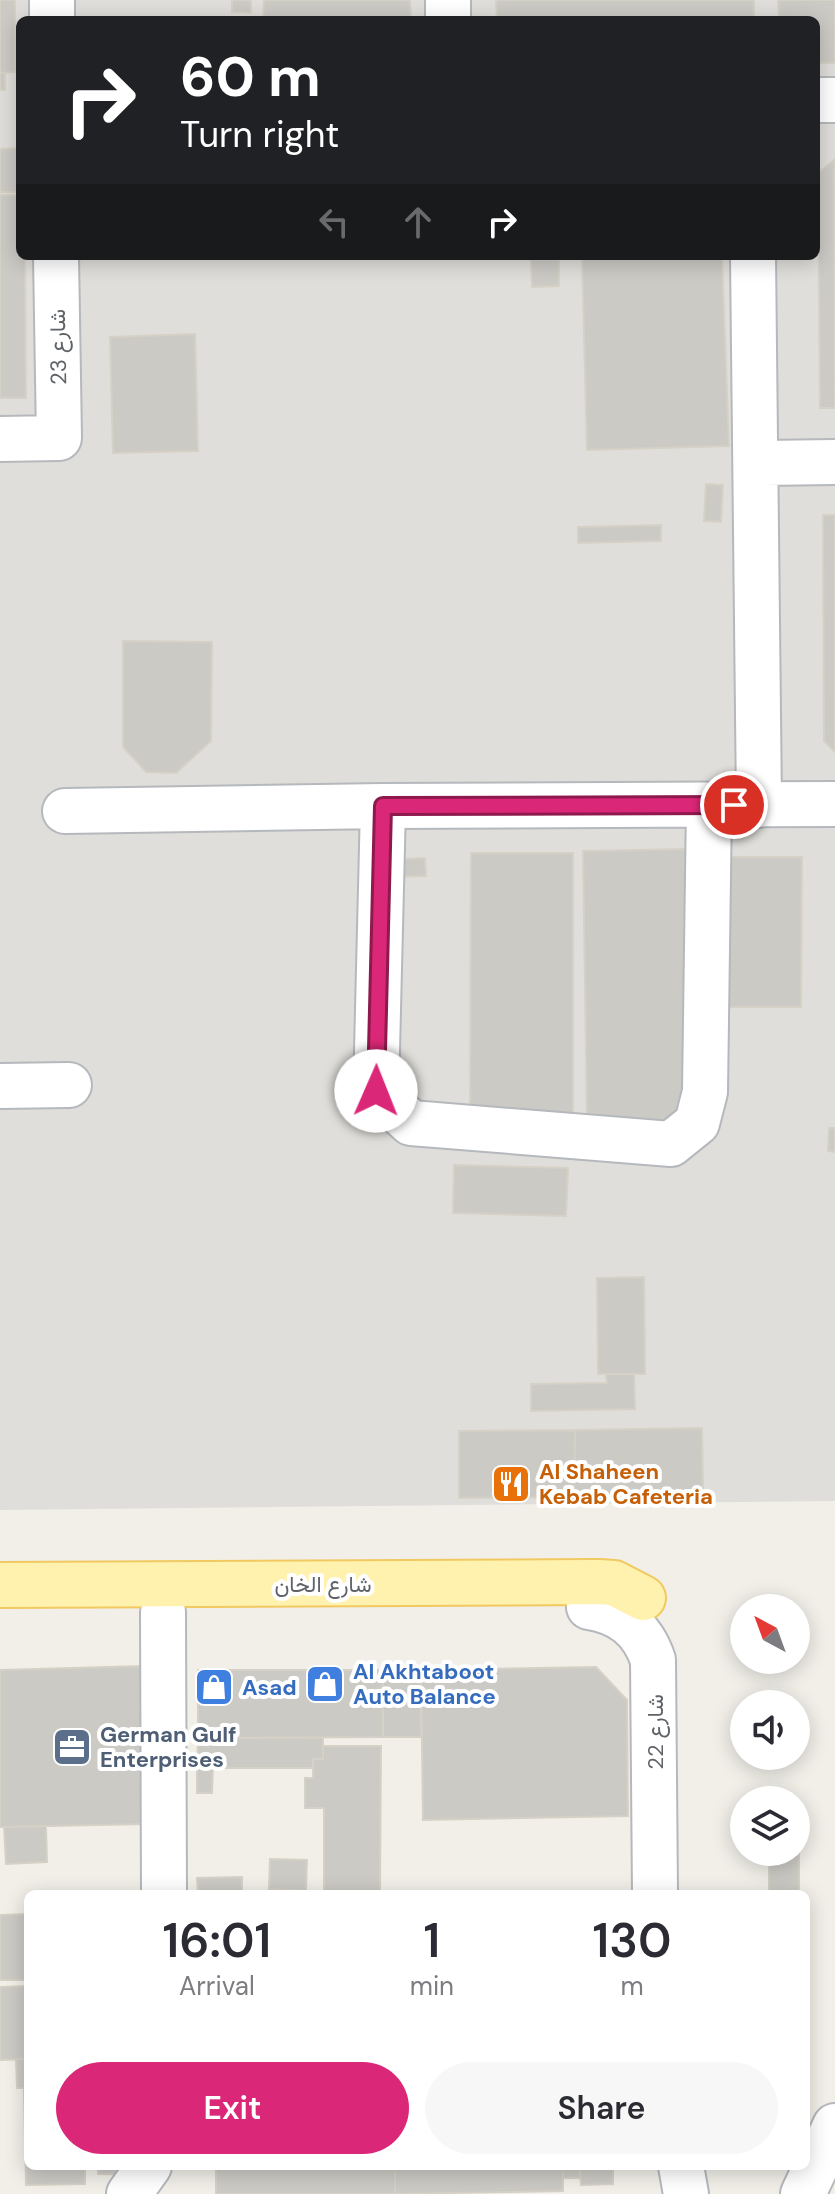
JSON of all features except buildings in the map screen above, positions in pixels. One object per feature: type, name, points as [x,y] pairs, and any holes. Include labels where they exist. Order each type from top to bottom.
[{"type":"main road","name":"شارع الخان","points":[[0,1585],[598,1582],[614,1583],[643,1598]]},
{"type":"main road","name":"شارع الخان","points":[[0,1614],[589,1607]]},
{"type":"street","name":"شارع 23","points":[[0,439],[59,438],[56,260]]},
{"type":"street","points":[[753,260],[759,805]]},
{"type":"street","points":[[756,463],[835,462]]},
{"type":"street","points":[[65,811],[835,804]]},
{"type":"street","points":[[383,806],[376,1091],[411,1123],[671,1144],[697,1123],[705,1092],[709,805]]},
{"type":"street","points":[[0,1086],[69,1085]]},
{"type":"street","name":"شارع 22","points":[[643,1598],[662,1624],[666,1640],[673,1890]]},
{"type":"street","name":"شارع 22","points":[[589,1607],[617,1614],[630,1623],[648,1646],[653,1660],[655,1890]]},
{"type":"street","points":[[163,1612],[164,1890]]},
{"type":"street","points":[[803,2194],[835,2126]]},
{"type":"street","points":[[129,2194],[146,2170]]},
{"type":"shaded area","points":[[0,0],[835,0],[835,1501],[0,1510]]},
{"type":"place","name":"Al Shaheen Kebab Cafeteria","points":[[511,1484]]},
{"type":"place","name":"Al Akhtaboot Auto Balance","points":[[325,1684]]},
{"type":"place","name":"Asad","points":[[214,1687]]},
{"type":"place","name":"German Gulf Enterprises","points":[[72,1747]]},
{"type":"route","points":[[376,1091],[383,806],[734,805]]}]
